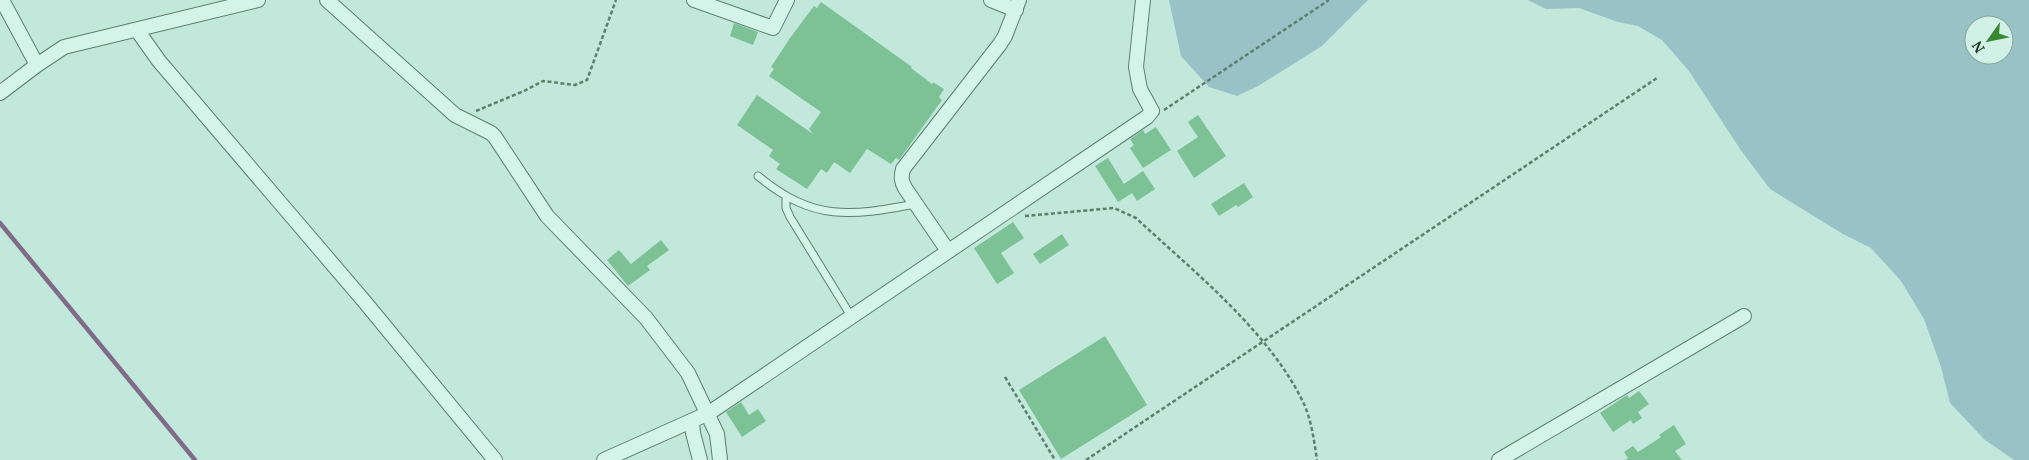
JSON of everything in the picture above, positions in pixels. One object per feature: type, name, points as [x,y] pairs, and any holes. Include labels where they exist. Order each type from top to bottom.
[{"type":"street","points":[[2,0],[37,65]]},
{"type":"street","points":[[0,93],[64,47],[258,0]]},
{"type":"street","points":[[327,0],[445,107],[455,115],[495,137],[547,216],[646,318],[688,373],[709,413],[717,434],[720,460]]},
{"type":"street","points":[[694,0],[773,28],[787,0]]},
{"type":"street","points":[[948,251],[901,181],[903,168],[1000,44],[1018,5],[991,0]]},
{"type":"street","points":[[604,460],[709,413],[1147,118],[1151,113],[1151,108],[1140,89],[1136,67],[1143,0]]},
{"type":"street","points":[[137,30],[159,61],[364,301],[495,460]]},
{"type":"street","points":[[1499,460],[1744,316]]},
{"type":"street","points":[[692,421],[700,460]]},
{"type":"lane","points":[[758,176],[786,196],[822,211],[843,214],[876,211],[916,204]]},
{"type":"lane","points":[[786,196],[786,208],[790,217],[852,316]]},
{"type":"path","points":[[468,121],[477,110],[524,92],[539,82],[548,80],[575,85],[587,80],[616,0]]},
{"type":"path","points":[[1151,113],[1156,114],[1166,109],[1329,0]]},
{"type":"path","points":[[1086,460],[1657,78]]},
{"type":"path","points":[[1004,213],[1021,217],[1114,208],[1136,218],[1214,291],[1263,342],[1295,388],[1304,405],[1311,426],[1317,460]]},
{"type":"path","points":[[1004,377],[1055,460]]},
{"type":"shaded area","points":[[1169,0],[1368,0],[1322,46],[1258,86],[1237,96],[1209,87],[1181,56]]},
{"type":"shaded area","points":[[1528,0],[2029,0],[2029,460],[2014,460],[1985,440],[1950,403],[1941,367],[1924,319],[1901,281],[1871,248],[1843,234],[1770,189],[1740,149],[1689,71],[1662,40],[1638,26],[1618,22],[1579,8],[1546,9]]},
{"type":"building","points":[[821,2],[912,67],[932,84],[933,82],[944,89],[939,97],[942,100],[899,160],[896,158],[891,164],[867,149],[850,173],[834,162],[827,173],[821,169],[807,189],[776,169],[780,164],[769,156],[773,150],[737,125],[757,95],[813,134],[809,129],[821,112],[769,76],[774,69],[771,67],[790,38],[814,6],[817,8]]},
{"type":"building","points":[[734,23],[758,32],[753,45],[730,36]]},
{"type":"building","points":[[1198,115],[1226,156],[1194,178],[1177,151],[1198,137],[1188,122]]},
{"type":"building","points":[[1156,127],[1171,150],[1143,168],[1130,148],[1134,145],[1130,139],[1143,130],[1145,134]]},
{"type":"building","points":[[1108,158],[1124,184],[1143,171],[1155,189],[1137,201],[1132,193],[1118,202],[1095,166]]},
{"type":"building","points":[[1244,183],[1253,197],[1219,216],[1211,204]]},
{"type":"building","points":[[1013,222],[1024,238],[1001,253],[1014,273],[997,284],[974,248]]},
{"type":"building","points":[[1062,234],[1069,245],[1040,264],[1033,254]]},
{"type":"building","points":[[661,240],[669,250],[647,266],[650,270],[628,286],[607,260],[619,250],[631,264]]},
{"type":"building","points":[[1105,336],[1147,405],[1061,459],[1019,390]]},
{"type":"building","points":[[1639,391],[1649,404],[1638,412],[1642,418],[1633,424],[1631,420],[1613,432],[1600,413],[1627,395],[1629,398]]},
{"type":"building","points":[[741,402],[749,415],[758,409],[766,421],[742,437],[726,412]]},
{"type":"building","points":[[1674,425],[1686,444],[1675,451],[1682,460],[1625,460],[1628,458],[1624,452],[1633,446],[1638,452],[1661,437],[1659,435]]},
{"type":"waterway","points":[[0,223],[195,460]]}]
